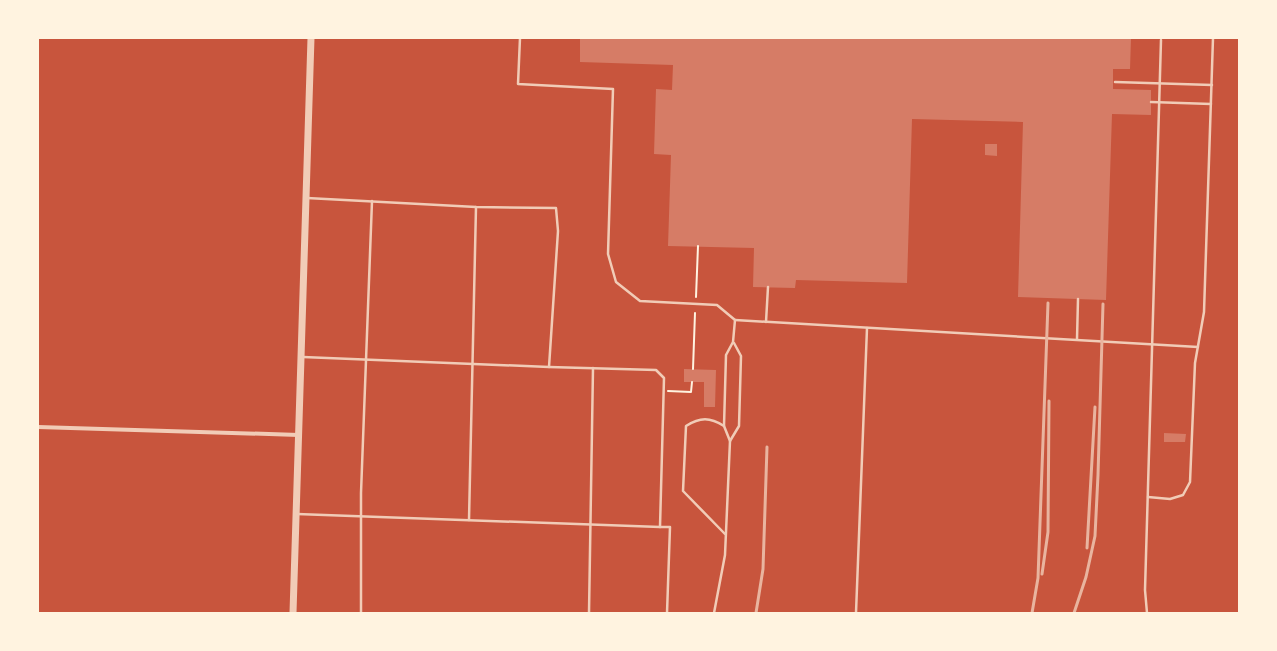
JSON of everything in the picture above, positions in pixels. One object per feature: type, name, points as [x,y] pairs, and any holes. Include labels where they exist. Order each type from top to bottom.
[{"type":"street","points":[[293,613],[311,38]]},
{"type":"street","points":[[38,426],[299,435]]},
{"type":"lane","points":[[520,38],[518,84],[613,88],[608,254],[616,282],[640,301],[717,305],[735,320],[1198,347]]},
{"type":"lane","points":[[1148,497],[1170,499],[1183,495],[1190,482],[1195,363],[1204,312],[1214,38]]},
{"type":"lane","points":[[1147,613],[1145,590],[1161,40]]},
{"type":"lane","points":[[1115,82],[1212,85]]},
{"type":"lane","points":[[1151,102],[1211,104]]},
{"type":"lane","points":[[306,198],[372,202],[556,208],[558,231],[549,368]]},
{"type":"lane","points":[[361,613],[361,517],[372,202]]},
{"type":"lane","points":[[469,520],[476,206]]},
{"type":"lane","points":[[766,322],[768,287]]},
{"type":"lane","points":[[1077,339],[1078,299]]},
{"type":"lane","points":[[714,613],[725,555],[730,442],[724,426],[726,355],[733,342],[735,320]]},
{"type":"lane","points":[[856,613],[868,328]]},
{"type":"lane","points":[[730,442],[739,426],[741,356],[733,342]]},
{"type":"lane","points":[[302,357],[472,363],[549,368],[656,370],[664,378],[660,527]]},
{"type":"lane","points":[[589,613],[593,368]]},
{"type":"lane","points":[[724,426],[717,421],[706,418],[695,420],[686,426],[683,491],[726,534]]},
{"type":"lane","points":[[297,514],[670,527],[667,613]]},
{"type":"path","points":[[696,297],[698,246]]},
{"type":"path","points":[[693,369],[695,313]]},
{"type":"path","points":[[663,391],[691,392],[692,382]]},
{"type":"building","points":[[580,38],[1131,38],[1130,69],[1113,69],[1113,89],[1151,90],[1151,115],[1112,114],[1106,300],[1018,297],[1023,122],[912,119],[907,283],[796,280],[795,288],[753,287],[754,248],[668,246],[671,155],[654,154],[656,89],[672,90],[673,65],[580,62]]},
{"type":"building","points":[[985,144],[997,144],[997,156],[985,155]]},
{"type":"building","points":[[684,369],[716,370],[715,407],[704,407],[704,382],[684,382]]},
{"type":"building","points":[[1164,433],[1186,434],[1185,442],[1164,442]]},
{"type":"railway","points":[[1032,613],[1038,578],[1048,303]]},
{"type":"railway","points":[[1074,613],[1086,577],[1095,536],[1103,304]]},
{"type":"railway","points":[[1042,574],[1048,532],[1049,401]]},
{"type":"railway","points":[[1087,548],[1095,407]]},
{"type":"railway","points":[[756,613],[763,569],[767,447]]}]
